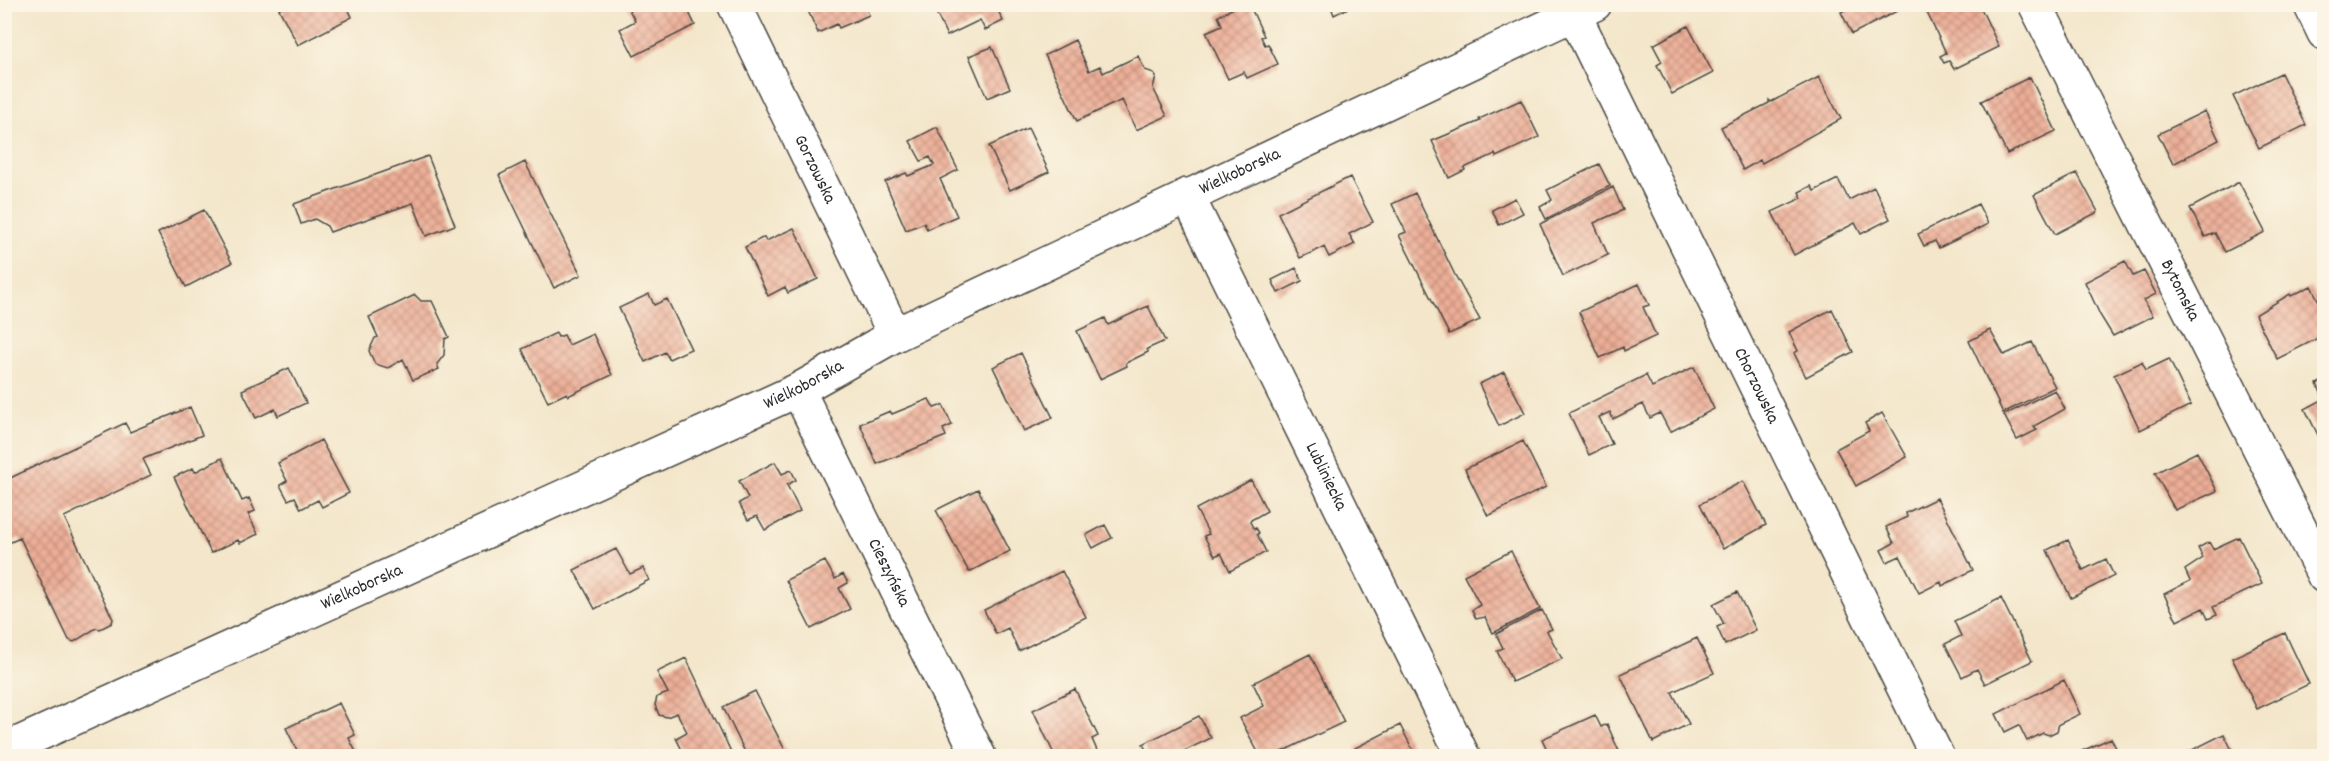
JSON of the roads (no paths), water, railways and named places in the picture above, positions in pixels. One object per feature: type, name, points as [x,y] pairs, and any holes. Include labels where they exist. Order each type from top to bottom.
[{"type":"street","name":"Gorzowska","points":[[734,4],[895,335]]},
{"type":"street","name":"Bytomska","points":[[2035,4],[2325,576]]},
{"type":"street","points":[[2310,4],[2325,33]]},
{"type":"street","name":"Wielkoborska","points":[[4,750],[798,390],[895,335],[1186,195],[1585,10]]},
{"type":"street","name":"Chorzowska","points":[[1585,10],[1937,756]]},
{"type":"street","name":"Lubliniecka","points":[[1186,195],[1463,756]]},
{"type":"street","name":"Cieszyńska","points":[[798,390],[979,756]]}]
